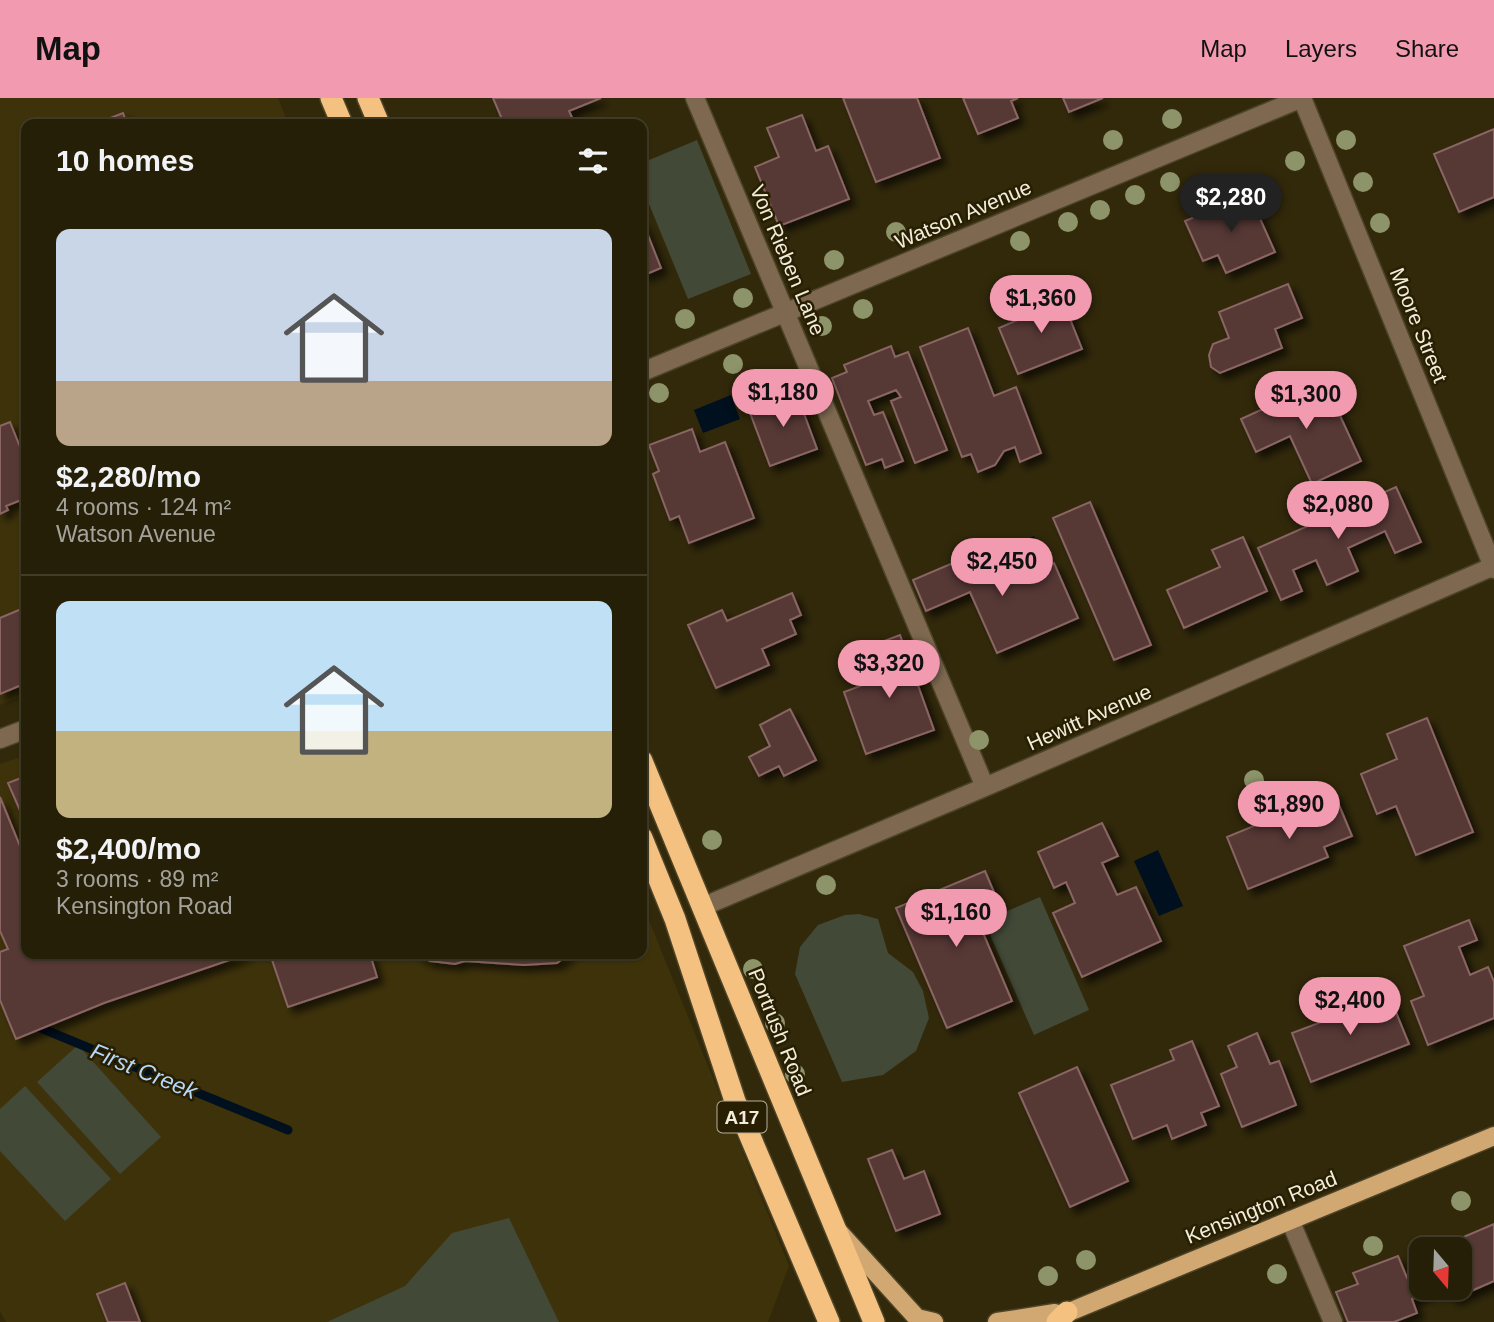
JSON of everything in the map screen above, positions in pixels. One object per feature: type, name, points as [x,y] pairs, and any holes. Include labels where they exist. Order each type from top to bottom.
[{"type":"highway","points":[[331,98],[340,119]]},
{"type":"highway","points":[[368,98],[377,119]]},
{"type":"highway","name":"Portrush Road","points":[[647,773],[874,1322]]},
{"type":"highway","name":"A17","points":[[647,850],[675,919],[735,1101],[824,1318]]},
{"type":"main road","name":"Kensington Road","points":[[1045,1322],[1494,1136]]},
{"type":"main road","points":[[832,1224],[917,1318],[934,1322]]},
{"type":"main road","points":[[997,1322],[1062,1317]]},
{"type":"street","name":"Von Rieben Lane","points":[[695,98],[985,787]]},
{"type":"street","name":"Watson Avenue","points":[[647,370],[1302,98]]},
{"type":"street","name":"Moore Street","points":[[1302,98],[1494,567]]},
{"type":"street","name":"Hewitt Avenue","points":[[702,907],[1494,567]]},
{"type":"street","points":[[0,739],[21,731]]},
{"type":"street","points":[[1290,1220],[1333,1322]]},
{"type":"shaded area","points":[[0,98],[278,98],[286,119],[21,119],[21,696],[0,705]]},
{"type":"shaded area","points":[[21,757],[21,959],[647,959],[647,915],[789,1266],[768,1322],[6,1322],[0,1311],[0,764]]},
{"type":"green space","points":[[697,140],[751,274],[688,299],[647,199],[647,161]]},
{"type":"green space","points":[[1040,897],[1089,1010],[1034,1035],[984,921]]},
{"type":"green space","points":[[859,914],[878,919],[888,953],[913,972],[923,991],[929,1018],[916,1051],[883,1075],[842,1082],[795,974],[800,947],[818,925],[845,915]]},
{"type":"green space","points":[[78,1045],[161,1137],[120,1174],[37,1082]]},
{"type":"green space","points":[[25,1086],[111,1179],[65,1221],[0,1151],[0,1109]]},
{"type":"green space","points":[[509,1218],[559,1322],[327,1322],[405,1286],[452,1233]]},
{"type":"water","points":[[731,395],[740,419],[703,433],[694,410]]},
{"type":"water","points":[[1034,536],[1045,556],[1005,572],[997,553]]},
{"type":"water","points":[[1158,850],[1183,906],[1159,916],[1134,861]]},
{"type":"building","points":[[493,98],[601,98],[569,111],[573,119],[502,119]]},
{"type":"building","points":[[843,98],[917,98],[940,158],[876,182]]},
{"type":"building","points":[[963,98],[1018,98],[1011,101],[1018,118],[978,134]]},
{"type":"building","points":[[1063,98],[1103,98],[1069,112]]},
{"type":"building","points":[[123,113],[125,119],[108,119]]},
{"type":"building","points":[[802,115],[816,151],[828,146],[849,199],[779,226],[755,167],[779,157],[767,128]]},
{"type":"building","points":[[1494,129],[1494,197],[1459,212],[1434,154]]},
{"type":"building","points":[[1249,194],[1275,252],[1226,273],[1218,255],[1203,261],[1185,221]]},
{"type":"building","points":[[647,233],[661,268],[647,274]]},
{"type":"building","points":[[1288,284],[1302,318],[1275,329],[1282,348],[1220,373],[1211,367],[1209,355],[1213,344],[1229,338],[1219,312]]},
{"type":"building","points":[[1060,294],[1082,349],[1018,374],[999,328],[1020,319],[1017,312]]},
{"type":"building","points":[[968,328],[994,396],[1016,387],[1041,453],[1020,462],[1015,447],[1004,451],[995,465],[978,472],[971,454],[962,457],[920,347]]},
{"type":"building","points":[[891,346],[895,357],[908,352],[947,450],[915,463],[891,401],[901,397],[896,390],[868,401],[874,415],[883,412],[903,461],[885,468],[882,459],[866,465],[832,378],[847,372],[844,365]]},
{"type":"building","points":[[1324,381],[1361,461],[1312,484],[1290,436],[1256,452],[1241,419]]},
{"type":"building","points":[[796,392],[817,449],[770,466],[749,410]]},
{"type":"building","points":[[10,422],[21,450],[21,500],[6,506],[8,510],[0,514],[0,426]]},
{"type":"building","points":[[692,429],[700,452],[725,442],[754,518],[689,543],[679,516],[670,520],[653,474],[659,471],[649,445]]},
{"type":"building","points":[[1396,487],[1421,542],[1395,553],[1385,531],[1348,548],[1358,571],[1327,585],[1316,560],[1293,570],[1302,591],[1281,600],[1258,548]]},
{"type":"building","points":[[1090,502],[1151,645],[1114,660],[1053,518]]},
{"type":"building","points":[[1243,537],[1267,591],[1184,628],[1167,590],[1220,567],[1212,550]]},
{"type":"building","points":[[988,548],[1004,584],[1054,563],[1078,618],[997,653],[970,592],[926,611],[913,580]]},
{"type":"building","points":[[792,593],[801,615],[790,620],[796,634],[762,649],[769,665],[716,688],[688,625],[722,610],[727,621]]},
{"type":"building","points":[[21,609],[21,685],[0,694],[0,618]]},
{"type":"building","points":[[900,635],[934,730],[866,754],[844,692],[879,679],[868,647]]},
{"type":"building","points":[[790,709],[816,760],[784,776],[779,766],[759,776],[749,757],[770,746],[760,725]]},
{"type":"building","points":[[1427,718],[1473,832],[1416,855],[1396,806],[1377,814],[1361,774],[1397,759],[1387,734]]},
{"type":"building","points":[[21,778],[21,813],[8,783]]},
{"type":"building","points":[[1334,793],[1352,836],[1324,847],[1328,857],[1248,889],[1227,837]]},
{"type":"building","points":[[0,797],[21,849],[21,959],[232,959],[104,1003],[16,1039],[0,1000],[0,952],[8,949],[0,931]]},
{"type":"building","points":[[1102,823],[1118,856],[1102,863],[1117,895],[1136,887],[1161,941],[1082,977],[1053,913],[1075,903],[1066,882],[1054,888],[1038,852]]},
{"type":"building","points":[[985,871],[999,904],[975,914],[1012,1001],[947,1028],[896,908]]},
{"type":"building","points":[[1469,920],[1477,940],[1459,947],[1470,975],[1488,967],[1494,982],[1494,1018],[1428,1045],[1411,1001],[1424,996],[1404,946]]},
{"type":"building","points":[[272,959],[372,959],[377,977],[288,1007]]},
{"type":"building","points":[[426,959],[562,959],[557,963],[524,965]]},
{"type":"building","points":[[1361,988],[1369,1009],[1391,1000],[1409,1044],[1311,1082],[1292,1033],[1343,1014],[1337,997]]},
{"type":"building","points":[[1257,1033],[1270,1064],[1279,1061],[1296,1105],[1242,1127],[1221,1074],[1237,1067],[1228,1046]]},
{"type":"building","points":[[1192,1041],[1219,1106],[1201,1113],[1206,1125],[1172,1139],[1167,1125],[1133,1139],[1111,1085],[1174,1060],[1170,1050]]},
{"type":"building","points":[[1077,1067],[1128,1181],[1070,1207],[1019,1093]]},
{"type":"building","points":[[892,1150],[904,1179],[924,1171],[940,1214],[896,1231],[868,1159]]},
{"type":"building","points":[[1494,1224],[1494,1281],[1472,1291],[1472,1237],[1463,1237]]},
{"type":"building","points":[[1398,1256],[1407,1278],[1409,1277],[1409,1300],[1412,1300],[1417,1313],[1394,1322],[1348,1322],[1336,1292],[1358,1284],[1353,1273]]},
{"type":"building","points":[[125,1283],[140,1322],[108,1322],[97,1294]]},
{"type":"waterway","name":"First Creek","points":[[31,1024],[288,1130]]}]
